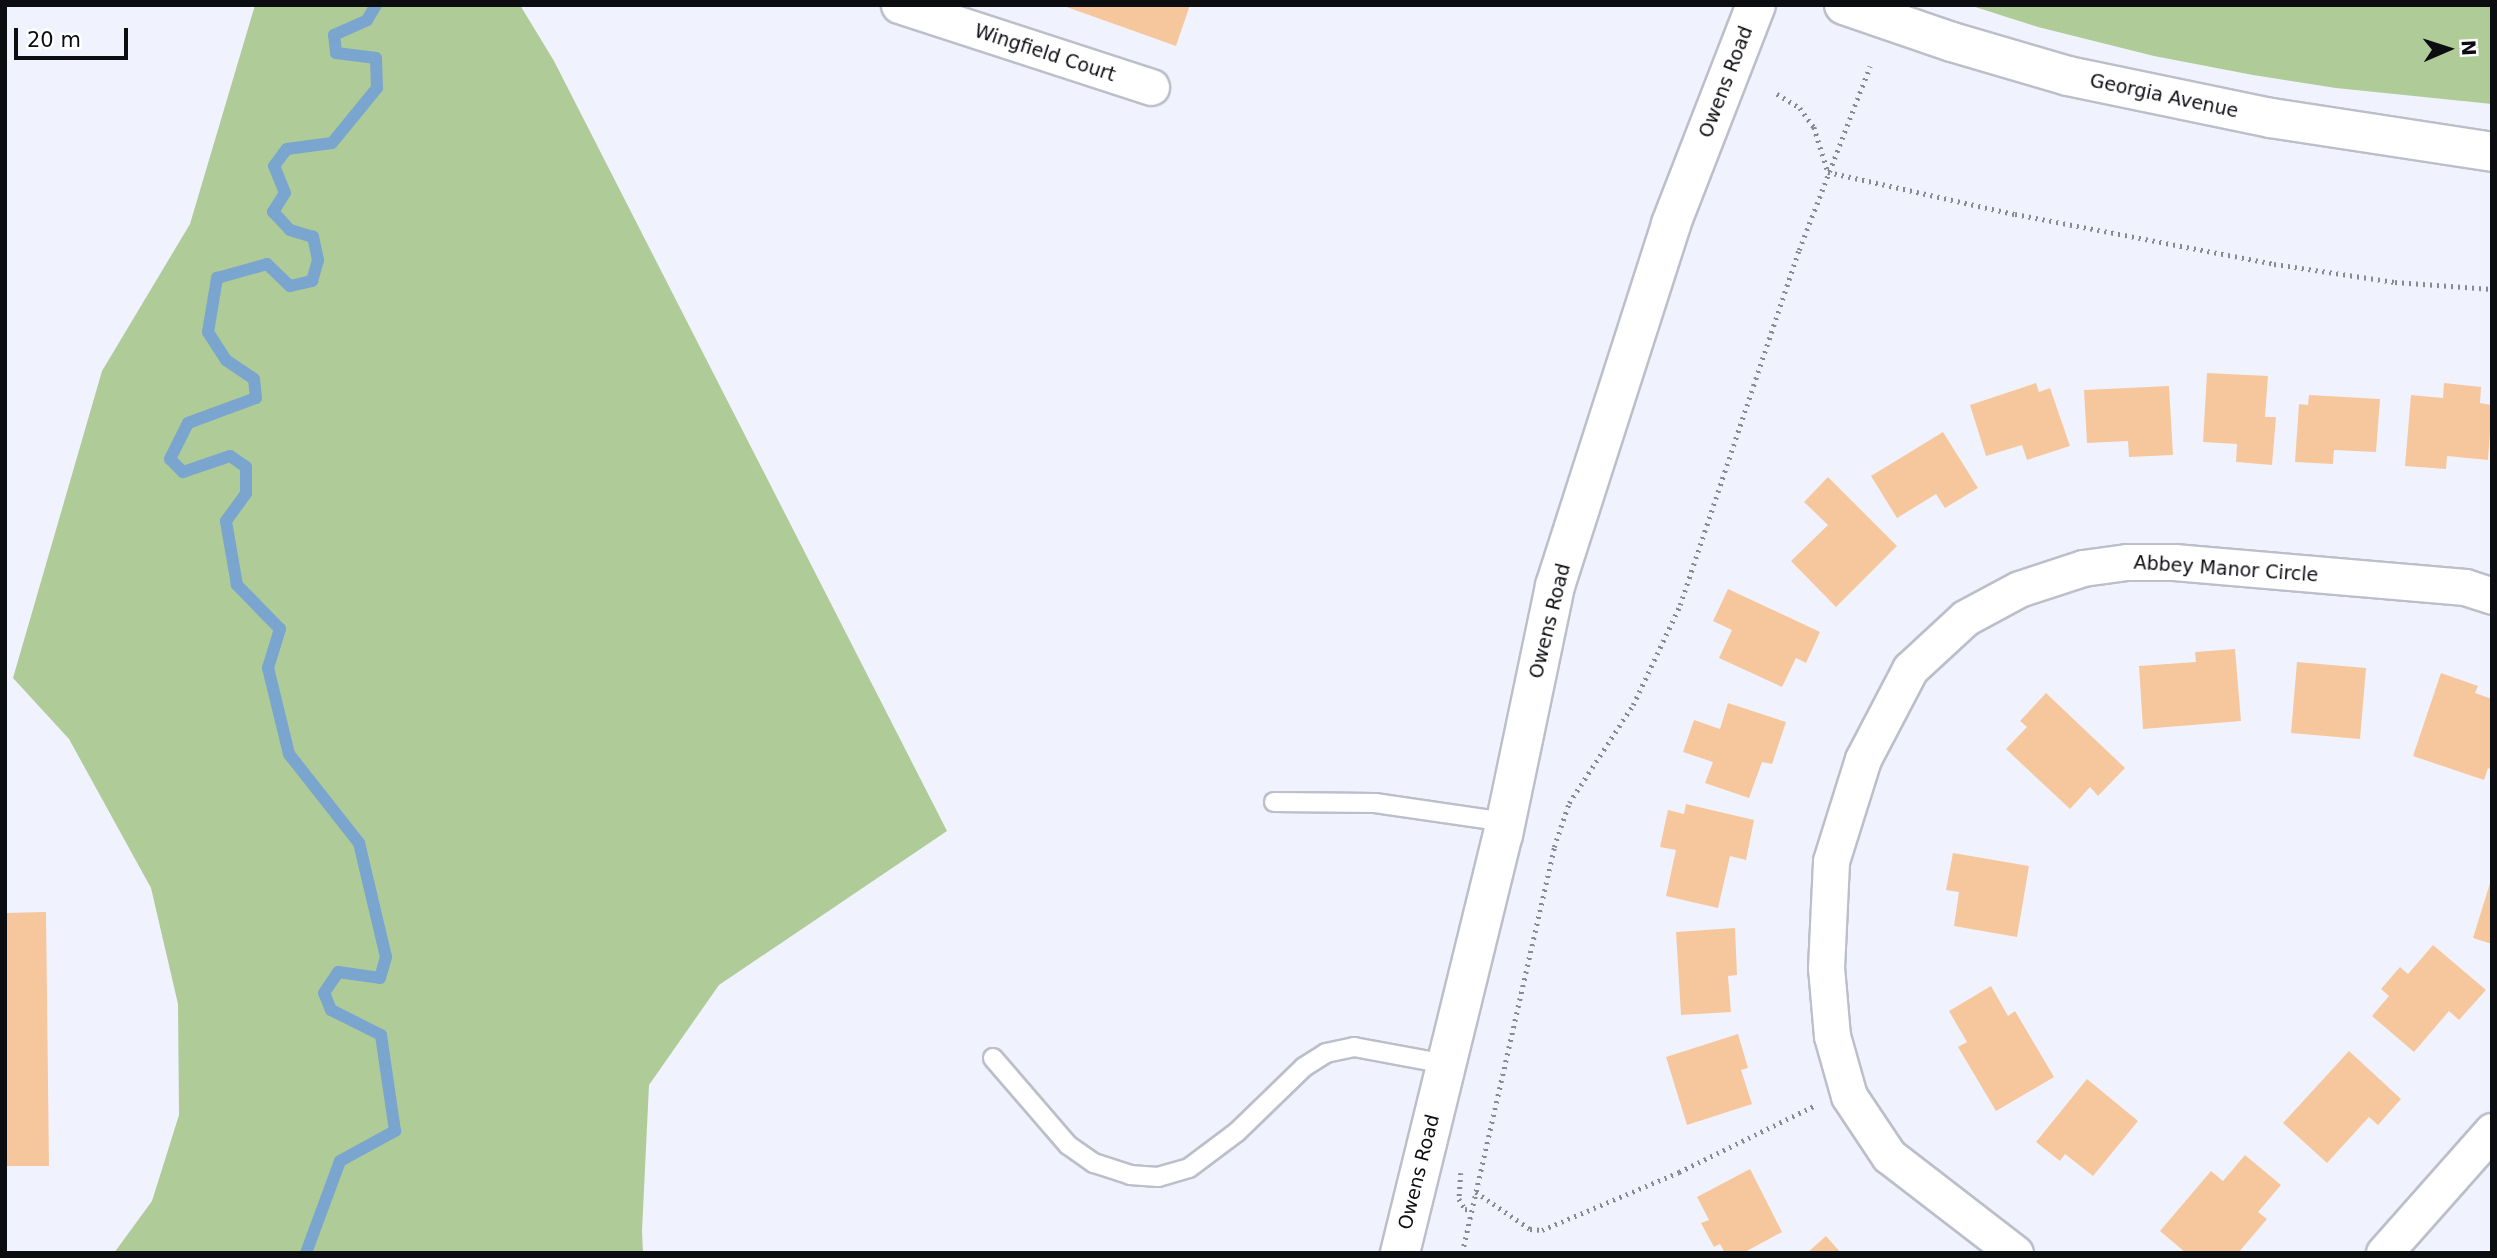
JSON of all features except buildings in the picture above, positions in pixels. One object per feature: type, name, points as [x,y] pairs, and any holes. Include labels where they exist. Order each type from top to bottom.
[{"type":"street","name":"Wingfield Court","points":[[899,5],[1151,87]]},
{"type":"street","name":"Owens Road","points":[[1400,1253],[1505,822],[1555,586],[1671,224],[1756,5]]},
{"type":"street","name":"Georgia Avenue","points":[[1844,5],[1952,42],[2068,76],[2271,118],[2492,152]]},
{"type":"street","name":"Abbey Manor Circle","points":[[2015,1253],[1889,1156],[1849,1096],[1832,1036],[1826,968],[1831,861],[1863,759],[1910,669],[1965,618],[2019,589],[2083,568],[2127,562],[2174,562],[2465,587],[2492,596]]},
{"type":"street","points":[[2384,1253],[2492,1132]]},
{"type":"lane","points":[[1274,802],[1375,803],[1505,822]]},
{"type":"lane","points":[[993,1058],[1068,1145],[1094,1163],[1130,1175],[1158,1177],[1189,1168],[1237,1132],[1304,1066],[1326,1052],[1354,1047],[1446,1063]]},
{"type":"path","points":[[1462,1253],[1554,846],[1569,803],[1633,705],[1680,605],[1719,481],[1828,172],[1870,66]]},
{"type":"path","points":[[1777,94],[1800,108],[1814,127],[1828,172]]},
{"type":"path","points":[[1828,172],[2015,214],[2274,264],[2395,282],[2492,289]]},
{"type":"path","points":[[1476,1192],[1530,1228],[1542,1230],[1679,1172],[1814,1106]]},
{"type":"green space","points":[[255,5],[520,5],[554,61],[947,831],[719,985],[649,1085],[643,1253],[114,1253],[152,1201],[179,1115],[178,1004],[151,888],[69,739],[13,678],[102,371],[190,224]]},
{"type":"green space","points":[[1969,5],[2492,5],[2492,104],[2336,88],[2253,75],[2154,56],[2038,27]]},
{"type":"waterway","points":[[306,1253],[340,1161],[395,1131],[381,1035],[331,1010],[324,993],[338,972],[380,978],[386,957],[359,843],[289,754],[268,668],[280,629],[237,585],[226,521],[246,493],[246,467],[230,456],[183,472],[170,459],[188,423],[256,398],[254,379],[226,360],[208,332],[217,278],[267,264],[290,286],[312,281],[318,260],[313,237],[290,230],[273,212],[285,193],[274,166],[287,149],[332,143],[377,88],[376,58],[336,53],[334,35],[367,20],[376,5]]}]
